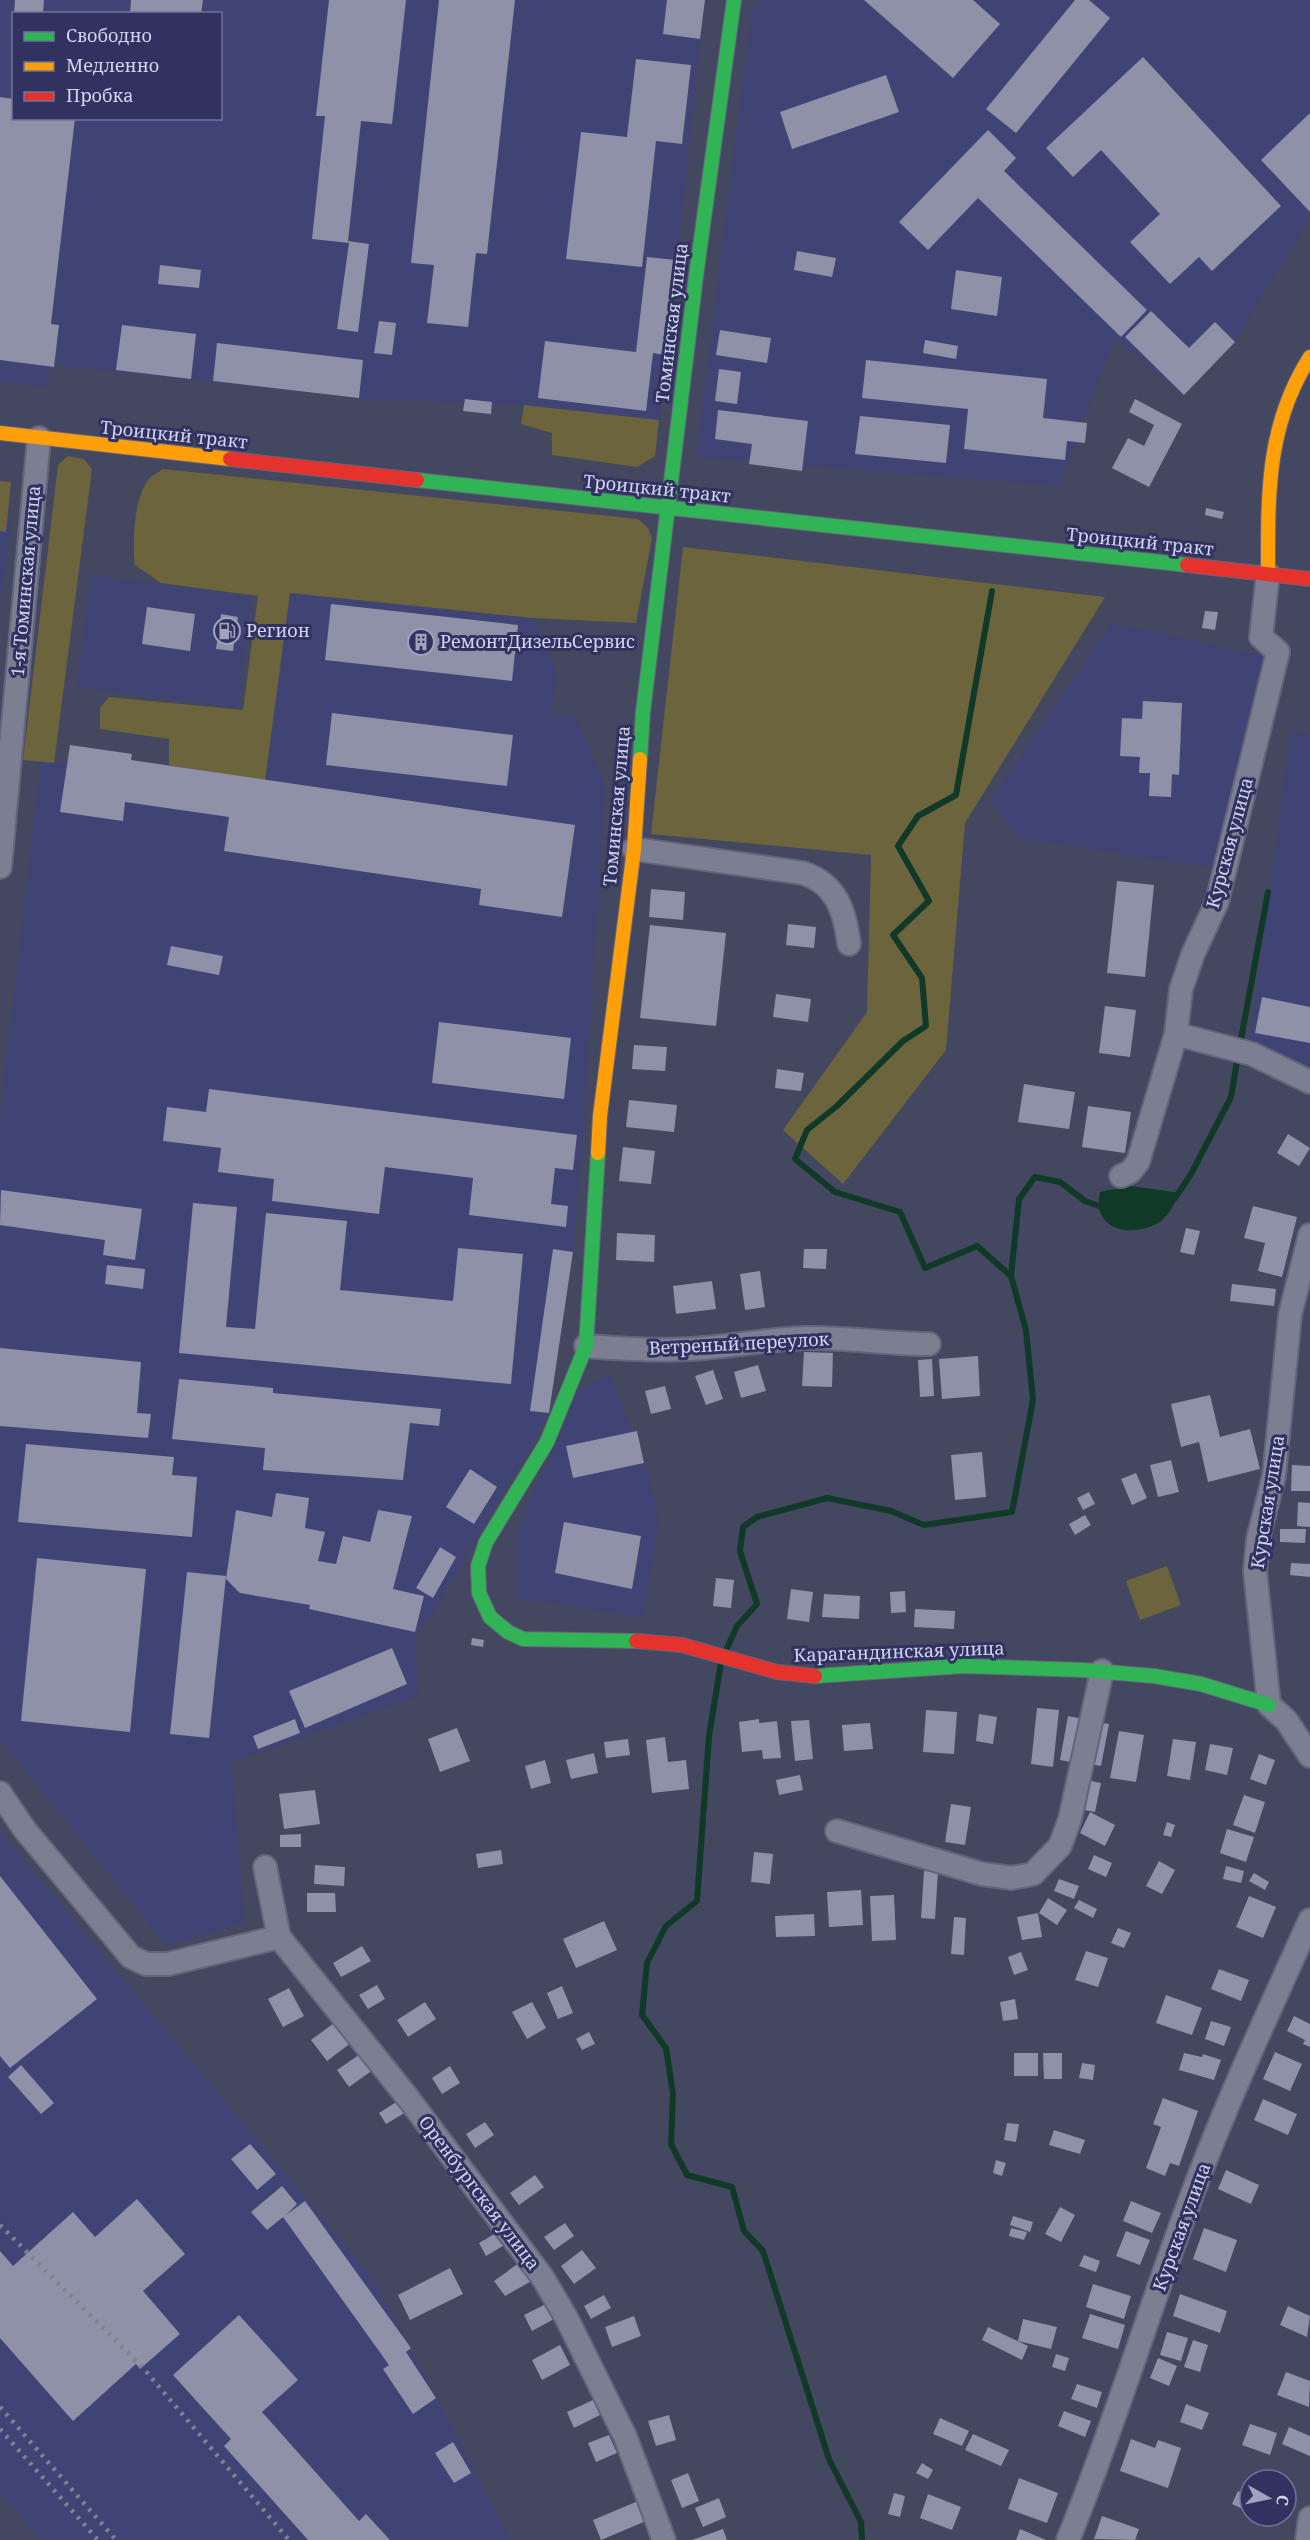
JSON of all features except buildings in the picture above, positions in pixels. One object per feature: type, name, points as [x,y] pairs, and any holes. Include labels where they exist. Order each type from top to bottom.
[{"type":"street","name":"Томинская улица","points":[[479,1593],[478,1566],[486,1542],[547,1442],[586,1346],[595,1238],[600,1116],[634,849],[643,712],[667,508],[734,0]]},
{"type":"street","points":[[1268,574],[1272,454],[1284,401],[1310,357]]},
{"type":"street","name":"Троицкий тракт","points":[[0,433],[1310,579]]},
{"type":"street","name":"1-я Томинская улица","points":[[0,867],[39,438]]},
{"type":"street","name":"Курская улица","points":[[1121,1176],[1130,1172],[1138,1162],[1176,1034],[1181,989],[1193,954],[1217,902],[1278,652],[1261,637],[1268,574]]},
{"type":"street","points":[[634,849],[804,873],[820,878],[834,893],[847,927],[849,944]]},
{"type":"street","points":[[1176,1034],[1252,1054],[1310,1082]]},
{"type":"street","name":"Курская улица","points":[[1269,1705],[1256,1571],[1258,1539],[1274,1476],[1290,1315],[1310,1234]]},
{"type":"street","name":"Ветреный переулок","points":[[586,1346],[633,1350],[692,1349],[804,1338],[848,1338],[885,1344],[929,1344]]},
{"type":"street","name":"Карагандинская улица","points":[[479,1593],[490,1617],[508,1632],[523,1639],[639,1641],[681,1645],[723,1654],[782,1673],[810,1676],[964,1666],[1102,1671],[1213,1685],[1269,1705]]},
{"type":"street","points":[[837,1831],[982,1874],[1012,1878],[1033,1874],[1060,1846],[1070,1819],[1102,1671]]},
{"type":"street","points":[[1269,1705],[1286,1720],[1310,1756]]},
{"type":"street","points":[[0,1793],[25,1830],[131,1957],[146,1964],[168,1964],[279,1937]]},
{"type":"street","name":"Оренбургская улица","points":[[265,1867],[279,1937],[408,2098],[543,2278],[567,2319],[624,2436],[664,2540]]},
{"type":"street","name":"Курская улица","points":[[1068,2540],[1128,2381],[1192,2194],[1248,2059],[1310,1920]]},
{"type":"street","points":[[1307,2540],[1310,2518]]},
{"type":"shaded area","points":[[0,0],[705,0],[659,420],[524,405],[368,399],[51,365],[46,388],[0,381]]},
{"type":"shaded area","points":[[761,0],[1310,0],[1310,218],[1239,335],[1183,396],[1115,338],[1059,486],[696,457],[752,8]]},
{"type":"shaded area","points":[[524,405],[659,420],[655,456],[637,467],[552,455],[552,433],[521,424]]},
{"type":"shaded area","points":[[68,456],[84,459],[92,469],[54,763],[23,760],[58,465]]},
{"type":"shaded area","points":[[163,469],[638,519],[648,528],[652,538],[636,623],[533,618],[290,593],[265,781],[169,765],[169,739],[100,729],[100,708],[109,697],[243,710],[258,596],[161,583],[135,565],[134,533],[140,498],[148,480]]},
{"type":"shaded area","points":[[0,481],[11,482],[6,532],[0,531]]},
{"type":"shaded area","points":[[0,520],[12,521],[0,602]]},
{"type":"shaded area","points":[[683,547],[1105,597],[965,823],[946,1050],[843,1184],[783,1130],[867,1012],[871,855],[651,834]]},
{"type":"shaded area","points":[[91,575],[252,597],[238,708],[77,687]]},
{"type":"shaded area","points":[[290,592],[533,618],[557,673],[551,714],[575,714],[605,786],[583,1135],[573,1252],[549,1413],[432,1616],[415,1632],[418,1696],[231,1763],[245,1922],[166,1945],[0,1739],[0,1117],[41,760],[67,765],[70,745],[132,754],[131,760],[265,781]]},
{"type":"shaded area","points":[[1111,623],[1268,656],[1218,867],[1190,865],[1017,837],[991,801]]},
{"type":"shaded area","points":[[1291,731],[1310,734],[1310,1067],[1250,1041]]},
{"type":"shaded area","points":[[1130,1186],[1181,1193],[1161,1221],[1139,1230],[1127,1230],[1108,1224],[1102,1216],[1099,1205],[1100,1192]]},
{"type":"shaded area","points":[[610,1375],[648,1472],[659,1520],[643,1618],[518,1598],[518,1527],[579,1390]]},
{"type":"shaded area","points":[[1167,1566],[1181,1605],[1140,1620],[1126,1581]]},
{"type":"shaded area","points":[[0,1831],[374,2280],[511,2540],[41,2540],[0,2493]]},
{"type":"waterway","points":[[727,1648],[737,1626],[757,1604],[740,1551],[743,1527],[757,1517],[827,1498],[891,1511],[924,1525],[1012,1512],[1033,1400],[1026,1330],[1011,1276],[977,1246],[925,1268],[900,1212],[835,1192],[795,1159],[807,1130],[837,1106],[903,1041],[926,1026],[922,978],[893,935],[929,901],[898,846],[918,816],[956,795],[992,591]]},
{"type":"waterway","points":[[1240,1045],[1268,892]]},
{"type":"waterway","points":[[1175,1198],[1191,1174],[1231,1097],[1238,1055]]},
{"type":"waterway","points":[[1011,1276],[1019,1199],[1035,1177],[1060,1182],[1085,1201],[1102,1207]]},
{"type":"waterway","points":[[721,1663],[709,1736],[697,1901],[666,1926],[647,1963],[642,2015],[666,2048],[673,2094],[671,2144],[687,2175],[732,2187],[744,2231],[763,2251],[829,2459],[861,2522],[862,2540]]},
{"type":"railway","points":[[0,2225],[144,2369],[289,2540]]},
{"type":"railway","points":[[0,2407],[116,2540]]},
{"type":"railway","points":[[0,2429],[98,2540]]},
{"type":"traffic: fast","points":[[640,759],[643,712],[696,276],[734,0]]},
{"type":"traffic: fast","points":[[417,480],[1187,565]]},
{"type":"traffic: fast","points":[[598,1153],[586,1346],[547,1442],[486,1542],[478,1566],[479,1593],[490,1617],[508,1632],[523,1639],[636,1641]]},
{"type":"traffic: fast","points":[[815,1676],[964,1666],[1083,1670],[1154,1676],[1201,1684],[1269,1705]]},
{"type":"traffic: slow","points":[[1268,574],[1268,516],[1272,462],[1277,435],[1285,409],[1310,357]]},
{"type":"traffic: slow","points":[[0,433],[230,459]]},
{"type":"traffic: slow","points":[[598,1153],[600,1116],[634,849],[640,759]]},
{"type":"traffic: jam","points":[[230,459],[417,480]]},
{"type":"traffic: jam","points":[[1187,565],[1310,579]]},
{"type":"traffic: jam","points":[[636,1641],[682,1645],[777,1672],[815,1676]]},
{"type":"place","name":"Регион","points":[[227,631]]},
{"type":"place","name":"РемонтДизельСервис","points":[[421,642]]}]
